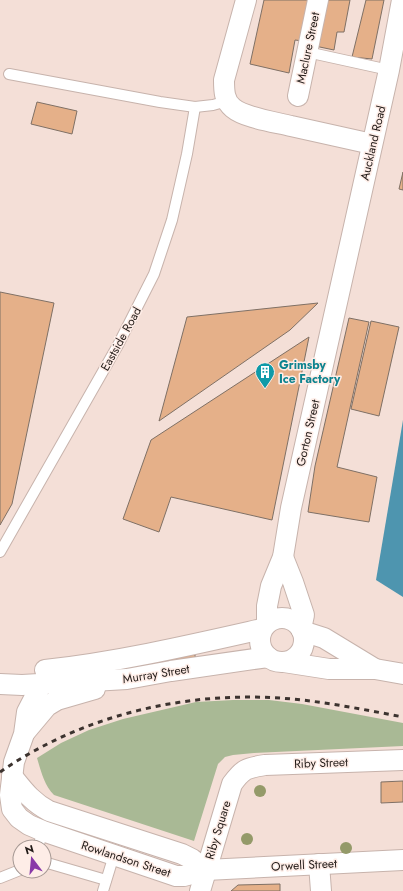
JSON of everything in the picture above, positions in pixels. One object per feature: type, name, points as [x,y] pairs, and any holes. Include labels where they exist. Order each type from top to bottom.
[{"type":"street","points":[[246,0],[224,80],[224,92],[227,101],[233,108],[242,113],[260,119],[372,144]]},
{"type":"street","name":"Maclure Street","points":[[298,96],[318,0]]},
{"type":"street","name":"Auckland Road","points":[[341,286],[389,70],[402,0]]},
{"type":"street","name":"Gorton Street","points":[[265,626],[271,586],[283,557],[291,508],[341,286]]},
{"type":"street","points":[[283,557],[304,615],[301,630],[303,644],[301,651],[291,660],[276,659],[264,653],[260,641],[265,626],[279,618],[286,618],[297,624],[301,630]]},
{"type":"street","name":"Murray Street","points":[[58,669],[171,649],[265,626]]},
{"type":"street","name":"Murray Street","points":[[301,630],[324,638],[375,668]]},
{"type":"street","name":"Murray Street","points":[[42,683],[128,679],[171,671],[276,659],[329,669],[375,668],[403,674]]},
{"type":"street","points":[[0,678],[58,669]]},
{"type":"street","name":"Rowlandson Street","points":[[41,839],[29,825],[19,818],[12,809],[10,795],[14,762],[24,734],[27,712],[42,683],[58,669]]},
{"type":"street","name":"Rowlandson Street","points":[[24,734],[47,706],[57,700],[128,679]]},
{"type":"street","points":[[0,684],[22,685],[42,683]]},
{"type":"street","name":"Riby Street","points":[[241,772],[252,767],[265,765],[403,760]]},
{"type":"street","name":"Riby Square","points":[[200,891],[232,784],[241,772]]},
{"type":"street","name":"Rowlandson Street","points":[[12,776],[30,798],[38,805],[49,811],[182,854],[192,859],[206,870]]},
{"type":"street","name":"Rowlandson Street","points":[[52,841],[114,855],[176,876],[184,876],[206,870]]},
{"type":"street","name":"Orwell Street","points":[[206,870],[403,860]]},
{"type":"street","points":[[319,864],[321,891]]},
{"type":"lane","points":[[307,52],[389,70]]},
{"type":"lane","points":[[8,74],[195,107],[213,105],[227,101]]},
{"type":"lane","name":"Eastside Road","points":[[0,552],[118,345],[154,274],[173,213],[191,133],[195,107]]},
{"type":"lane","points":[[41,839],[49,811]]},
{"type":"lane","points":[[103,891],[114,855]]},
{"type":"lane","points":[[52,864],[106,880]]},
{"type":"lane","points":[[0,878],[12,873]]},
{"type":"green space","points":[[269,700],[302,704],[403,723],[403,746],[254,753],[225,757],[218,764],[194,841],[54,795],[43,778],[37,758],[61,743],[89,730],[123,719],[196,702]]},
{"type":"water","points":[[403,420],[403,597],[376,580]]},
{"type":"building","points":[[264,0],[311,0],[303,41],[295,40],[289,73],[250,64]]},
{"type":"building","points":[[325,0],[350,0],[344,32],[337,32],[334,50],[315,46]]},
{"type":"building","points":[[366,0],[384,0],[372,59],[352,57]]},
{"type":"building","points":[[37,102],[77,111],[72,134],[31,124]]},
{"type":"building","points":[[403,172],[403,190],[399,189]]},
{"type":"building","points":[[0,292],[54,303],[12,504],[0,525]]},
{"type":"building","points":[[318,303],[290,330],[159,421],[187,317]]},
{"type":"building","points":[[349,318],[369,322],[337,467],[377,477],[369,522],[308,512],[315,466]]},
{"type":"building","points":[[371,321],[399,327],[379,416],[351,409]]},
{"type":"building","name":"Grimsby Ice Factory","points":[[309,337],[272,520],[171,497],[159,532],[123,519],[151,440]]},
{"type":"building","points":[[194,650],[196,661],[170,667],[168,655]]},
{"type":"building","points":[[403,781],[403,802],[381,803],[381,782]]},
{"type":"building","points":[[280,884],[280,891],[231,891],[238,885]]},
{"type":"railway","points":[[0,772],[35,751],[71,733],[109,719],[149,708],[189,701],[229,697],[270,697],[310,701],[403,717]]},
{"type":"place","name":"Grimsby Ice Factory","points":[[265,389]]}]
